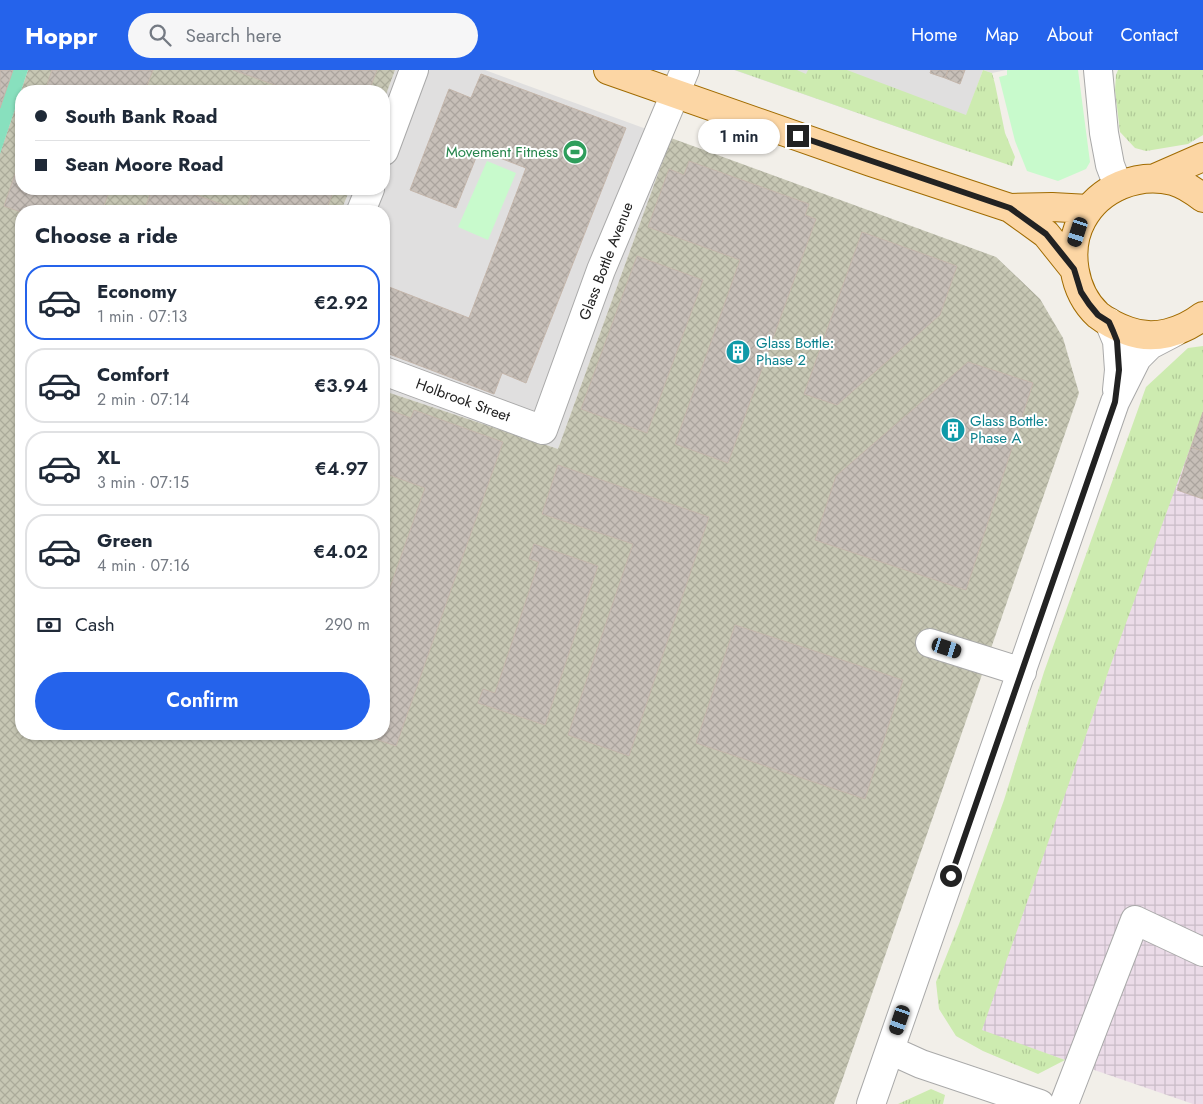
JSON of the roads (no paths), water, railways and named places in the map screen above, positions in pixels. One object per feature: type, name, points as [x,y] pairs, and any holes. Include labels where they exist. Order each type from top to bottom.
[{"type":"main road","points":[[608,70],[680,82],[871,162],[1010,208],[1046,234],[1074,269]]},
{"type":"main road","points":[[1155,178],[1203,157]]},
{"type":"main road","points":[[1203,198],[1174,181],[1155,178],[1135,180],[1118,186],[1089,209],[1081,221],[1074,243],[1074,269],[1081,292],[1098,315],[1115,326],[1133,333],[1154,335],[1175,332],[1203,316]]},
{"type":"main road","points":[[1010,208],[1052,207],[1089,209]]},
{"type":"street","points":[[390,135],[414,70]]},
{"type":"street","points":[[1098,70],[1104,133],[1110,165],[1118,186]]},
{"type":"street","name":"Glass Bottle Avenue","points":[[543,430],[601,270],[680,82]]},
{"type":"street","points":[[1109,322],[1117,341],[1119,370],[1115,402]]},
{"type":"street","points":[[871,1104],[1115,402],[1136,358],[1150,345],[1175,332]]},
{"type":"street","name":"Holbrook Street","points":[[390,373],[543,430]]},
{"type":"street","points":[[930,642],[1022,672]]},
{"type":"street","points":[[1064,1104],[1135,920],[1203,952]]},
{"type":"street","points":[[890,1050],[921,1064],[1040,1104]]},
{"type":"place","name":"Movement Fitness","points":[[575,152]]},
{"type":"place","name":"Glass Bottle: Phase 2","points":[[738,352]]},
{"type":"place","name":"Glass Bottle: Phase A","points":[[953,430]]}]
